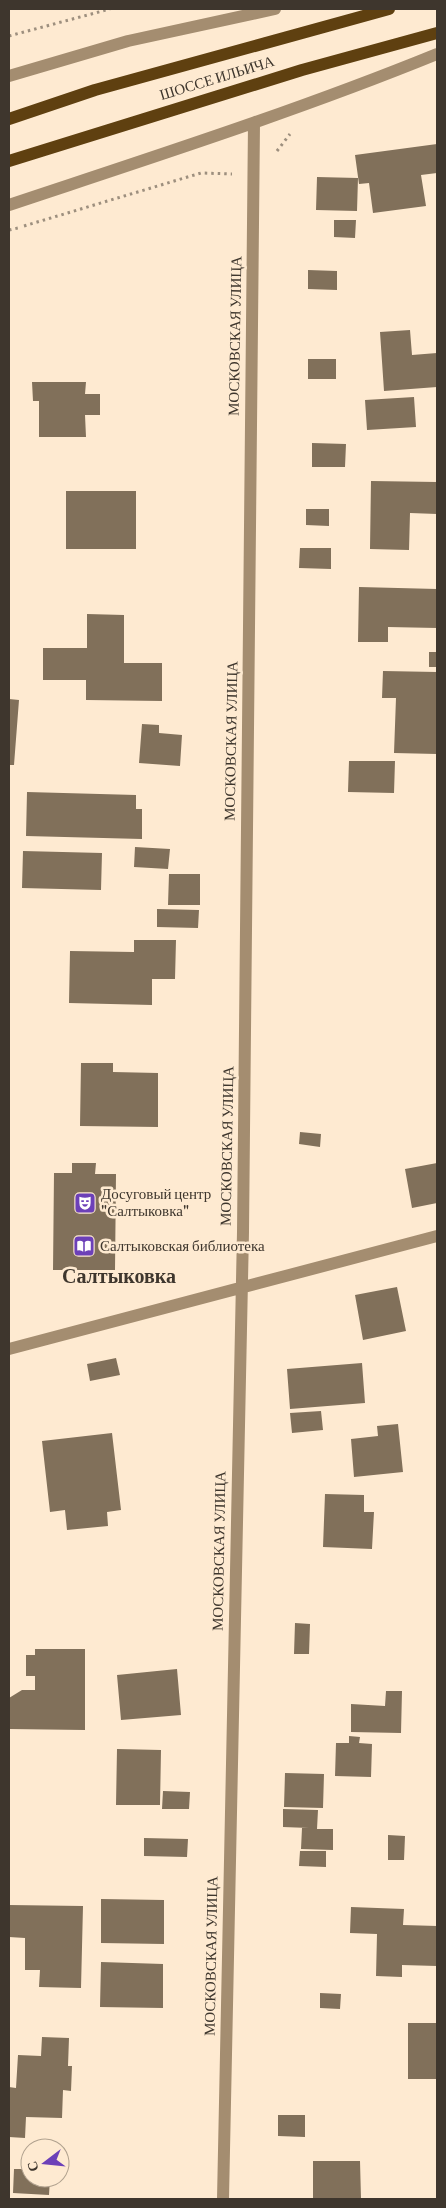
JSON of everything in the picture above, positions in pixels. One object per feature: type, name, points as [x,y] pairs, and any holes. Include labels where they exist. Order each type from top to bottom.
[{"type":"main road","name":"ШОССЕ ИЛЬИЧА","points":[[9,119],[104,88],[390,9]]},
{"type":"main road","name":"ШОССЕ ИЛЬИЧА","points":[[9,161],[292,72],[437,33]]},
{"type":"street","points":[[9,76],[128,41],[275,9]]},
{"type":"street","points":[[9,204],[254,123],[355,87],[437,54]]},
{"type":"street","name":"МОСКОВСКАЯ УЛИЦА","points":[[223,2199],[244,1160],[254,123]]},
{"type":"street","points":[[9,1349],[437,1236]]},
{"type":"path","points":[[9,36],[110,9]]},
{"type":"path","points":[[9,230],[202,173],[238,174]]},
{"type":"building","points":[[437,144],[437,173],[421,175],[426,206],[373,213],[369,183],[359,184],[355,155]]},
{"type":"building","points":[[317,177],[358,178],[357,211],[316,210]]},
{"type":"building","points":[[334,220],[356,220],[355,238],[334,237]]},
{"type":"building","points":[[308,270],[337,271],[337,290],[308,289]]},
{"type":"building","points":[[410,330],[412,355],[437,353],[437,387],[384,391],[380,332]]},
{"type":"building","points":[[308,359],[336,359],[336,379],[308,379]]},
{"type":"building","points":[[32,382],[86,382],[85,394],[100,394],[100,415],[85,415],[86,437],[39,437],[39,401],[33,401]]},
{"type":"building","points":[[414,397],[416,427],[367,430],[365,400]]},
{"type":"building","points":[[312,443],[346,444],[345,467],[312,467]]},
{"type":"building","points":[[371,481],[437,482],[437,514],[410,513],[409,550],[370,549]]},
{"type":"building","points":[[66,491],[136,491],[136,549],[66,549]]},
{"type":"building","points":[[306,509],[329,509],[329,526],[306,525]]},
{"type":"building","points":[[300,548],[331,548],[331,569],[299,568]]},
{"type":"building","points":[[359,587],[437,589],[437,628],[388,627],[388,642],[358,642]]},
{"type":"building","points":[[87,614],[124,615],[124,663],[162,663],[162,701],[86,700],[86,680],[43,680],[43,648],[87,648]]},
{"type":"building","points":[[429,652],[437,652],[437,667],[429,667]]},
{"type":"building","points":[[383,671],[437,672],[437,754],[394,753],[396,698],[382,698]]},
{"type":"building","points":[[9,699],[19,700],[14,765],[9,765]]},
{"type":"building","points":[[142,724],[159,725],[159,733],[182,735],[180,766],[139,763]]},
{"type":"building","points":[[349,761],[395,761],[394,793],[348,792]]},
{"type":"building","points":[[27,792],[136,795],[136,809],[142,809],[142,839],[26,836]]},
{"type":"building","points":[[135,847],[170,849],[168,869],[134,867]]},
{"type":"building","points":[[23,851],[102,853],[101,890],[22,888]]},
{"type":"building","points":[[169,874],[200,874],[200,905],[168,905]]},
{"type":"building","points":[[157,909],[199,910],[198,928],[157,927]]},
{"type":"building","points":[[134,940],[176,940],[175,979],[152,979],[152,1005],[69,1003],[70,951],[134,952]]},
{"type":"building","points":[[81,1063],[113,1063],[113,1072],[158,1073],[158,1127],[80,1126]]},
{"type":"building","points":[[300,1132],[321,1134],[320,1147],[299,1144]]},
{"type":"building","points":[[72,1163],[96,1163],[95,1174],[116,1174],[115,1270],[53,1270],[54,1173],[72,1173]]},
{"type":"building","points":[[437,1163],[437,1203],[412,1208],[405,1169]]},
{"type":"building","points":[[397,1287],[406,1331],[363,1340],[355,1295]]},
{"type":"building","points":[[116,1358],[120,1375],[90,1381],[87,1364]]},
{"type":"building","points":[[362,1363],[365,1403],[290,1409],[287,1369]]},
{"type":"building","points":[[321,1411],[323,1430],[292,1433],[290,1413]]},
{"type":"building","points":[[398,1424],[403,1472],[354,1477],[351,1439],[378,1436],[377,1426]]},
{"type":"building","points":[[112,1433],[121,1510],[107,1512],[108,1526],[67,1530],[65,1510],[50,1512],[42,1441]]},
{"type":"building","points":[[325,1494],[364,1495],[364,1512],[374,1512],[372,1549],[323,1547]]},
{"type":"building","points":[[295,1623],[310,1624],[309,1654],[294,1654]]},
{"type":"building","points":[[35,1649],[85,1649],[85,1730],[9,1729],[9,1698],[22,1690],[35,1690],[35,1676],[26,1676],[26,1655],[35,1655]]},
{"type":"building","points":[[177,1669],[181,1715],[121,1720],[117,1675]]},
{"type":"building","points":[[386,1691],[402,1691],[401,1733],[351,1732],[351,1704],[385,1706]]},
{"type":"building","points":[[349,1736],[360,1737],[359,1743],[372,1744],[371,1777],[335,1776],[336,1743],[349,1743]]},
{"type":"building","points":[[117,1749],[161,1750],[160,1805],[116,1805]]},
{"type":"building","points":[[285,1773],[324,1774],[323,1808],[284,1807]]},
{"type":"building","points":[[163,1791],[190,1792],[189,1809],[162,1809]]},
{"type":"building","points":[[283,1809],[318,1810],[317,1829],[333,1829],[333,1850],[301,1849],[302,1828],[309,1828],[283,1827]]},
{"type":"building","points":[[388,1835],[405,1836],[404,1860],[388,1860]]},
{"type":"building","points":[[144,1838],[188,1839],[187,1857],[144,1856]]},
{"type":"building","points":[[300,1851],[326,1851],[326,1867],[299,1866]]},
{"type":"building","points":[[101,1899],[164,1900],[164,1944],[101,1943]]},
{"type":"building","points":[[9,1905],[83,1906],[81,1988],[39,1987],[40,1970],[25,1970],[25,1938],[9,1937]]},
{"type":"building","points":[[351,1907],[404,1909],[403,1925],[437,1926],[437,1966],[402,1965],[402,1977],[376,1976],[377,1934],[350,1933]]},
{"type":"building","points":[[101,1962],[163,1964],[163,2008],[100,2007]]},
{"type":"building","points":[[320,1993],[341,1994],[340,2009],[320,2008]]},
{"type":"building","points":[[408,2023],[437,2023],[437,2079],[408,2079]]},
{"type":"building","points":[[42,2037],[69,2038],[68,2066],[72,2066],[71,2091],[63,2090],[62,2118],[26,2117],[25,2138],[9,2137],[9,2087],[16,2088],[18,2055],[41,2056]]},
{"type":"building","points":[[278,2115],[305,2115],[305,2137],[278,2136]]},
{"type":"building","points":[[313,2161],[360,2161],[361,2199],[313,2199]]},
{"type":"building","points":[[14,2169],[20,2169],[20,2188],[49,2188],[49,2195],[13,2193]]},
{"type":"place","name":"Досуговый центр \"Салтыковка\"","points":[[85,1203]]},
{"type":"place","name":"Салтыковская библиотека","points":[[84,1246]]},
{"type":"district","name":"Салтыковка","points":[[119,1276]]}]
